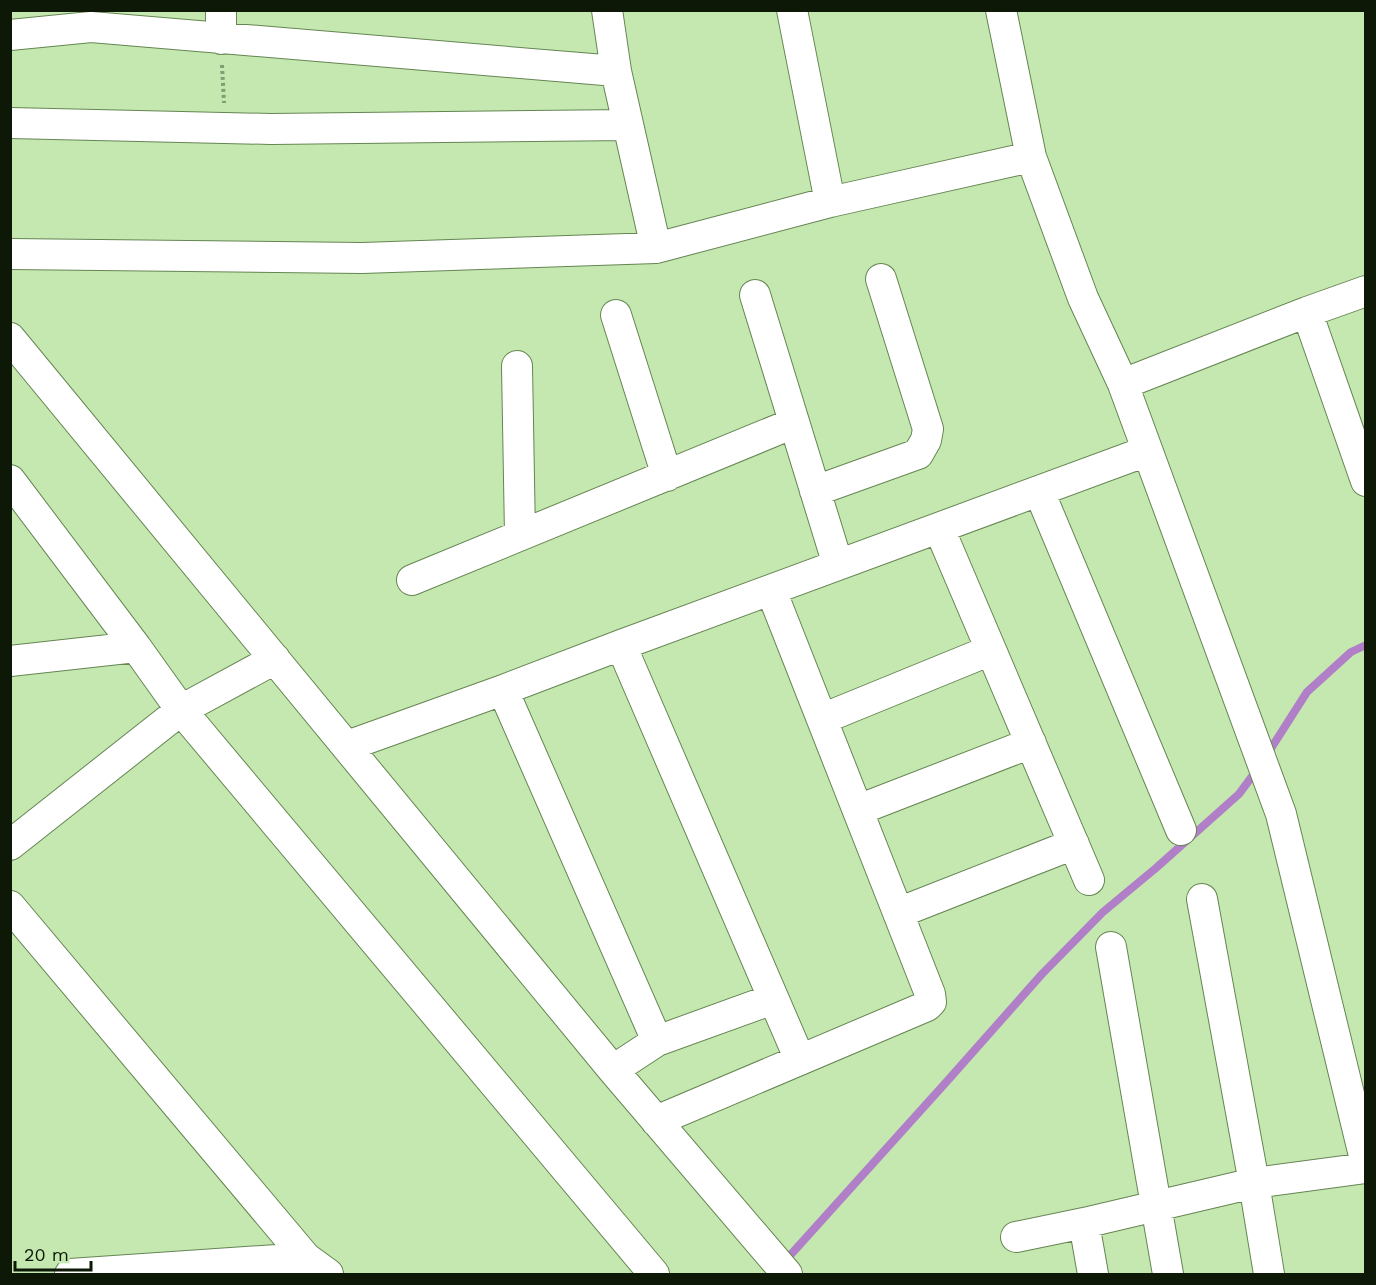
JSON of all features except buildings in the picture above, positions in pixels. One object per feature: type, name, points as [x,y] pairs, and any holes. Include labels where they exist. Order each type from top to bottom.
[{"type":"street","points":[[607,10],[616,71],[656,248]]},
{"type":"street","points":[[792,10],[830,202]]},
{"type":"street","points":[[1009,12],[1031,157],[1083,298],[1123,384],[1281,814],[1365,1166],[1254,1183],[1016,1237]]},
{"type":"street","points":[[10,35],[91,19],[221,25],[616,71]]},
{"type":"street","points":[[10,123],[271,129],[628,125]]},
{"type":"street","points":[[10,254],[362,258],[656,248],[830,202],[1031,157]]},
{"type":"street","points":[[815,491],[918,454],[926,440],[928,429],[881,279]]},
{"type":"street","points":[[1123,384],[1365,291]]},
{"type":"street","points":[[755,295],[837,565]]},
{"type":"street","points":[[1307,312],[1365,481]]},
{"type":"street","points":[[616,315],[667,476]]},
{"type":"street","points":[[10,338],[613,1070],[778,1265]]},
{"type":"street","points":[[517,366],[520,535]]},
{"type":"street","points":[[412,580],[794,423]]},
{"type":"street","points":[[347,746],[1148,451]]},
{"type":"street","points":[[10,480],[181,710],[654,1275]]},
{"type":"street","points":[[1039,491],[1181,830]]},
{"type":"street","points":[[939,528],[1089,880]]},
{"type":"street","points":[[657,1121],[927,1006],[931,1002],[930,994],[771,590]]},
{"type":"street","points":[[621,645],[800,1060]]},
{"type":"street","points":[[10,662],[136,647]]},
{"type":"street","points":[[822,719],[991,650]]},
{"type":"street","points":[[10,845],[181,710],[275,659]]},
{"type":"street","points":[[503,690],[657,1041]]},
{"type":"street","points":[[858,810],[1031,743]]},
{"type":"street","points":[[898,913],[1074,844]]},
{"type":"street","points":[[1202,899],[1269,1275]]},
{"type":"street","points":[[10,906],[317,1266]]},
{"type":"street","points":[[1111,947],[1168,1275]]},
{"type":"street","points":[[613,1070],[657,1041],[773,999]]},
{"type":"street","points":[[1084,1223],[1093,1275]]},
{"type":"street","points":[[70,1275],[317,1266]]},
{"type":"path","points":[[221,25],[225,127]]},
{"type":"waterway","points":[[1268,753],[1307,692],[1351,652],[1366,645]]},
{"type":"waterway","points":[[785,1261],[1042,974],[1103,912],[1239,794],[1256,771]]}]
